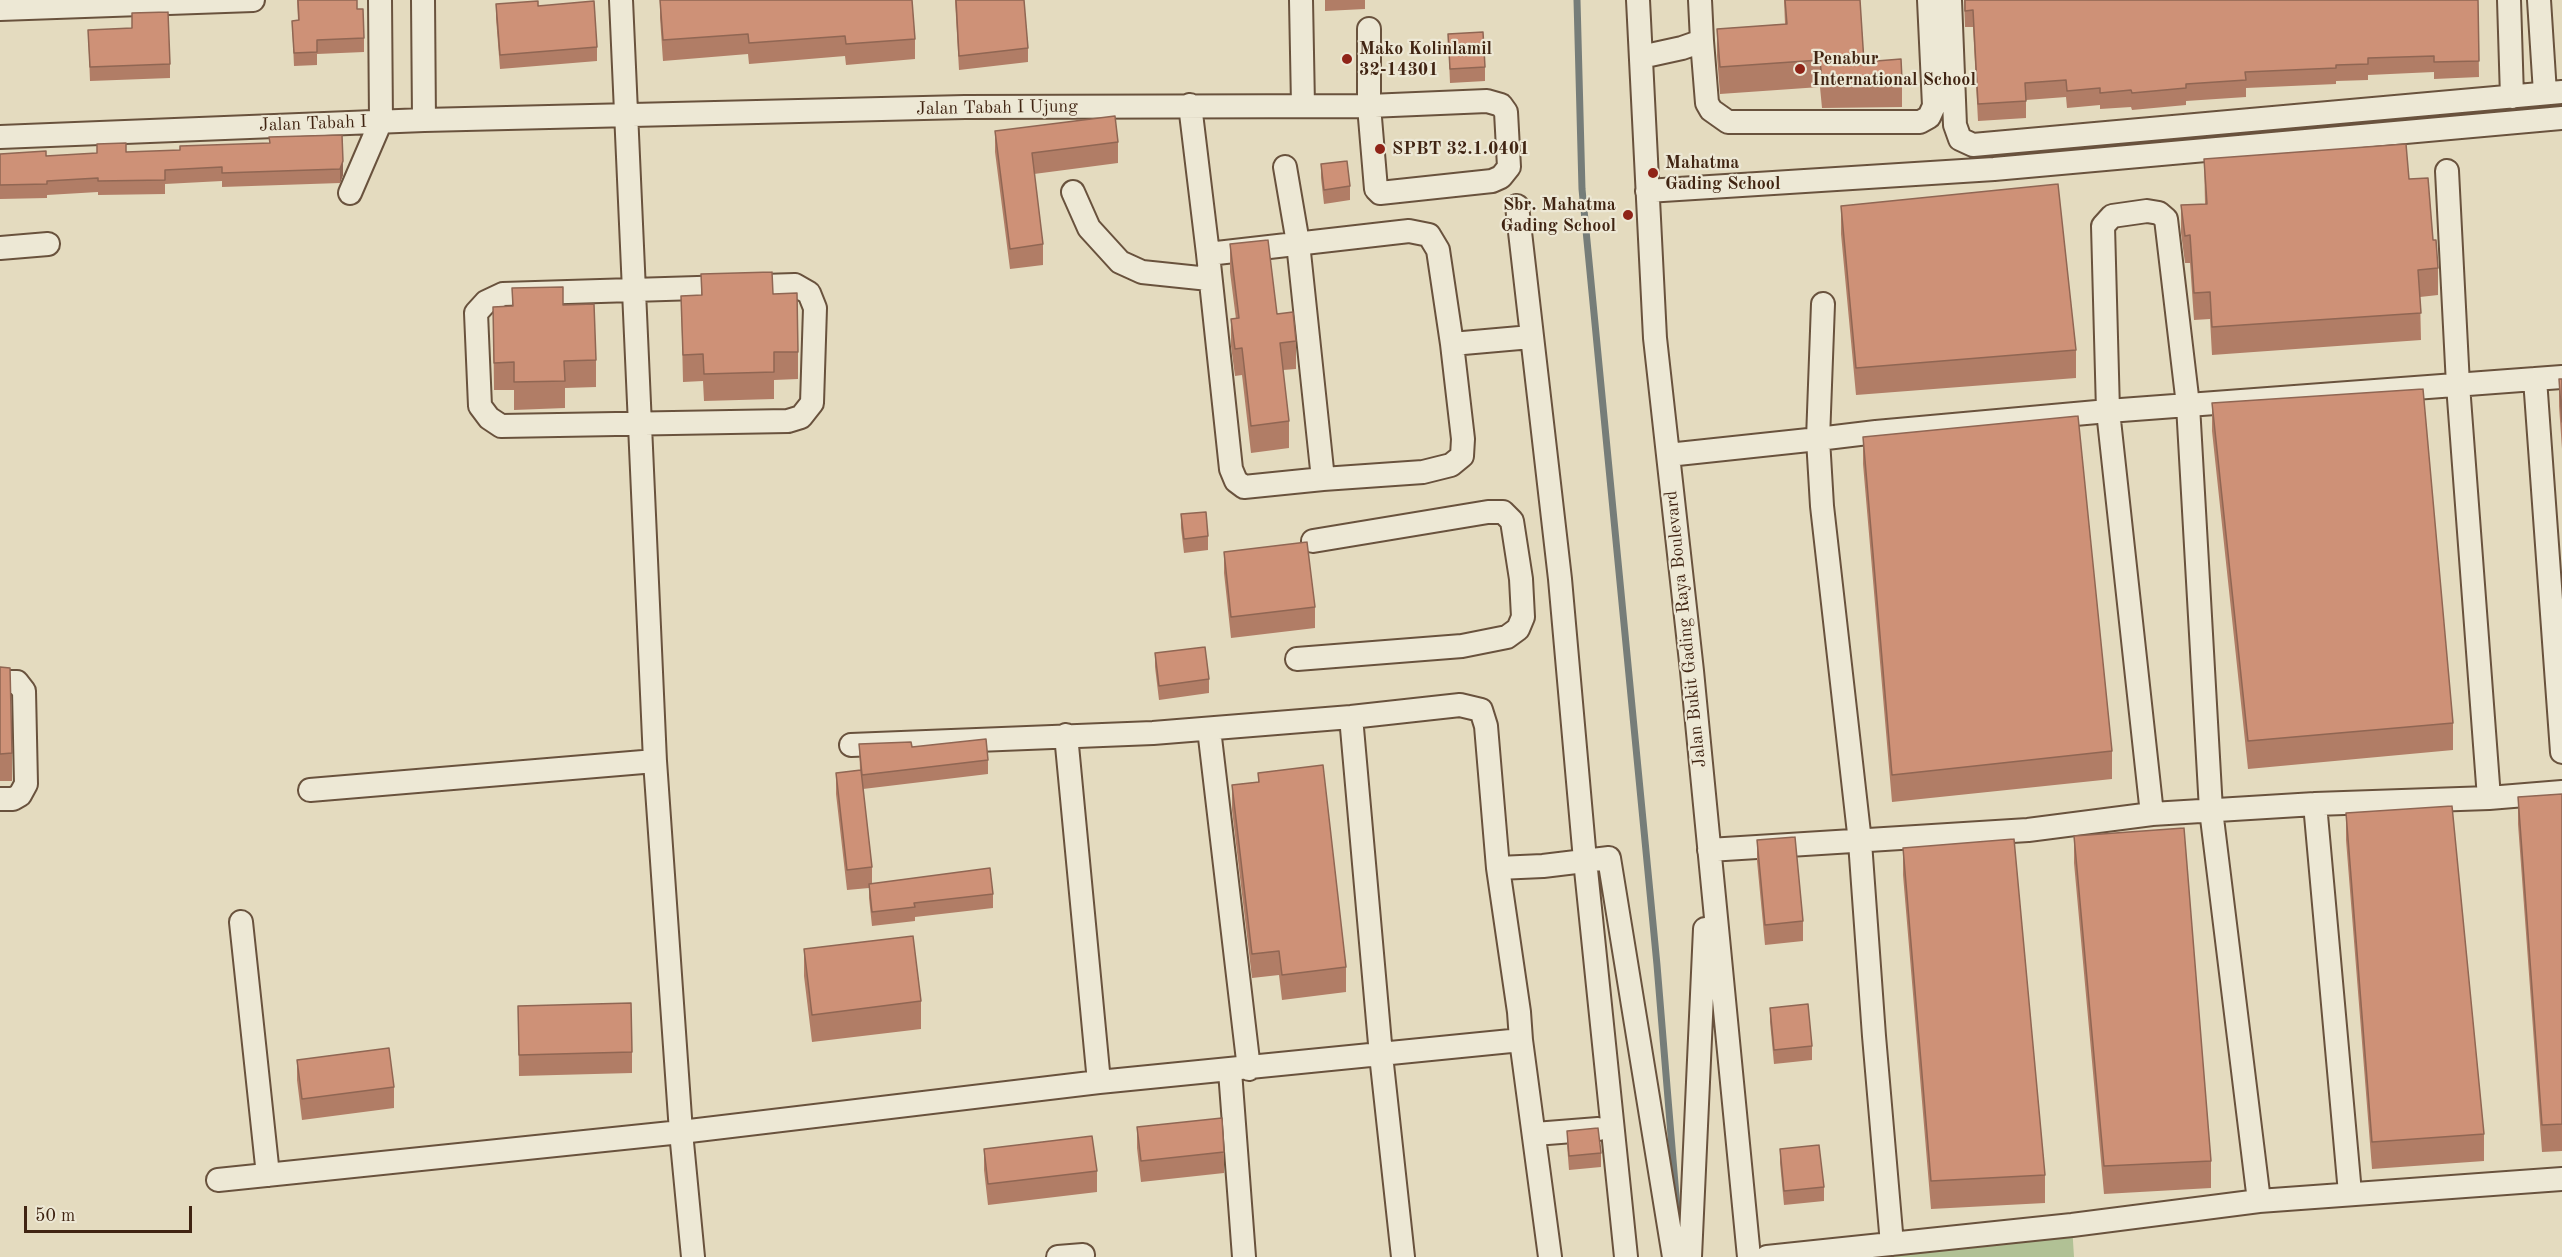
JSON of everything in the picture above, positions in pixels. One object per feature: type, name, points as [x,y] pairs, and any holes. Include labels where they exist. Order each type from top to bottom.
[{"type":"street","points":[[0,9],[253,0]]},
{"type":"street","points":[[350,193],[381,121],[380,0]]},
{"type":"street","points":[[423,0],[424,120]]},
{"type":"street","points":[[621,0],[655,761],[681,1131],[693,1257]]},
{"type":"street","points":[[1300,0],[1304,105]]},
{"type":"street","name":"Jalan Bukit Gading Raya Boulevard","points":[[1638,0],[1654,338],[1709,850],[1749,1257]]},
{"type":"street","points":[[1700,0],[1707,103],[1711,110],[1728,122],[1920,122],[1929,117],[1934,106],[1929,0]]},
{"type":"street","points":[[1950,0],[1955,125],[1960,139],[1973,145],[2554,93],[2539,0]]},
{"type":"street","points":[[2508,0],[2512,97]]},
{"type":"street","points":[[1369,29],[1369,106]]},
{"type":"street","points":[[1641,57],[1673,51],[1702,41]]},
{"type":"street","name":"Jalan Tabah I Ujung","points":[[626,116],[964,108],[1190,105],[1369,106],[1488,101],[1501,105],[1506,112],[1509,167],[1501,177],[1492,181],[1380,193],[1376,189],[1369,106]]},
{"type":"street","points":[[1190,105],[1231,469],[1236,481],[1244,487],[1323,478],[1423,472],[1451,465],[1462,456],[1463,439],[1452,344],[1438,250],[1429,235],[1409,231],[1208,254]]},
{"type":"street","name":"Jalan Tabah I","points":[[0,137],[381,121],[626,116]]},
{"type":"street","points":[[1647,191],[1994,169],[2562,118]]},
{"type":"street","points":[[1285,167],[1298,243],[1323,478]]},
{"type":"street","points":[[2447,171],[2458,385],[2489,798]]},
{"type":"street","points":[[1073,192],[1089,228],[1120,262],[1142,272],[1209,279]]},
{"type":"street","points":[[1517,206],[1560,579],[1585,860],[1626,1257]]},
{"type":"street","points":[[2152,814],[2108,411],[2103,226],[2112,216],[2147,211],[2160,213],[2166,219],[2188,405],[2211,810],[2259,1201]]},
{"type":"street","points":[[0,249],[48,244]]},
{"type":"street","points":[[795,285],[809,293],[815,308],[812,403],[801,417],[788,421],[639,425],[501,426],[489,418],[480,406],[476,313],[486,302],[502,294],[795,285]]},
{"type":"street","points":[[1823,304],[1818,440],[1822,506],[1860,842],[1892,1244]]},
{"type":"street","points":[[1452,344],[1531,337]]},
{"type":"street","points":[[1668,455],[1876,432],[2108,411],[2562,377]]},
{"type":"street","points":[[2535,379],[2562,752]]},
{"type":"street","points":[[1297,659],[1462,646],[1507,637],[1518,629],[1523,617],[1521,579],[1512,521],[1503,512],[1488,512],[1312,541]]},
{"type":"street","points":[[1521,579],[1560,579]]},
{"type":"street","points":[[0,682],[17,681],[24,691],[26,773],[23,791],[13,799],[0,799]]},
{"type":"street","points":[[851,745],[1153,733],[1351,717],[1460,705],[1481,710],[1486,726],[1498,868],[1520,1012],[1521,1040],[1550,1257]]},
{"type":"street","points":[[1351,717],[1381,1055],[1403,1257]]},
{"type":"street","points":[[1209,729],[1239,1070],[1244,1257]]},
{"type":"street","points":[[1066,735],[1099,1082]]},
{"type":"street","points":[[310,790],[655,761]]},
{"type":"street","points":[[1690,1257],[1709,850],[2028,830],[2152,814],[2315,804],[2489,798],[2562,792]]},
{"type":"street","points":[[2315,804],[2350,1193]]},
{"type":"street","points":[[1498,868],[1543,866],[1610,858],[1674,1257]]},
{"type":"street","points":[[241,922],[268,1175]]},
{"type":"street","points":[[218,1180],[681,1131],[1099,1082],[1239,1070],[1521,1040]]},
{"type":"street","points":[[1534,1134],[1611,1127]]},
{"type":"street","points":[[1767,1257],[2072,1225],[2259,1201],[2562,1179]]},
{"type":"street","points":[[1058,1257],[1083,1255]]},
{"type":"green space","points":[[2072,1225],[2074,1257],[1775,1257]]},
{"type":"building","points":[[298,0],[357,0],[357,9],[363,9],[364,38],[317,40],[317,52],[294,53],[292,21],[299,20]]},
{"type":"building","points":[[660,0],[912,0],[915,39],[846,44],[845,36],[749,43],[748,34],[663,40]]},
{"type":"building","points":[[956,0],[1024,0],[1028,48],[959,56]]},
{"type":"building","points":[[1785,0],[1860,0],[1864,62],[1901,59],[1902,80],[1822,81],[1820,60],[1720,67],[1717,29],[1787,24]]},
{"type":"building","points":[[1965,0],[2478,0],[2479,61],[2434,62],[2434,56],[2368,58],[2368,64],[2336,65],[2336,68],[2245,72],[2246,80],[2186,84],[2186,88],[2132,93],[2131,90],[2100,93],[2100,88],[2067,91],[2066,80],[2025,83],[2026,101],[1978,104],[1973,10],[1965,11]]},
{"type":"building","points":[[538,1],[538,6],[594,1],[597,47],[500,55],[496,4]]},
{"type":"building","points":[[168,12],[170,64],[90,67],[88,30],[132,28],[132,13]]},
{"type":"building","points":[[1483,32],[1485,67],[1450,69],[1448,34]]},
{"type":"building","points":[[1115,116],[1118,142],[1032,153],[1043,244],[1010,249],[995,131]]},
{"type":"building","points":[[342,135],[343,161],[340,169],[222,173],[222,167],[165,170],[165,180],[98,181],[98,178],[47,181],[47,184],[0,185],[0,154],[46,151],[46,156],[97,153],[97,144],[126,143],[126,152],[180,150],[180,146],[270,143],[269,137]]},
{"type":"building","points":[[2406,144],[2409,179],[2428,178],[2433,240],[2436,240],[2438,268],[2418,270],[2421,313],[2212,327],[2210,292],[2194,293],[2190,235],[2185,236],[2181,205],[2207,204],[2204,159]]},
{"type":"building","points":[[1347,161],[1350,186],[1324,190],[1321,164]]},
{"type":"building","points":[[2058,184],[2076,350],[1856,368],[1841,206]]},
{"type":"building","points":[[1268,240],[1277,314],[1293,312],[1296,341],[1280,343],[1289,421],[1251,426],[1242,348],[1235,349],[1231,319],[1239,318],[1230,244]]},
{"type":"building","points":[[772,272],[773,294],[797,293],[798,352],[774,352],[774,372],[704,374],[703,354],[683,355],[681,296],[702,295],[701,274]]},
{"type":"building","points":[[563,287],[563,305],[594,304],[596,360],[564,361],[565,381],[514,382],[514,362],[494,363],[493,307],[513,306],[512,288]]},
{"type":"building","points":[[2559,379],[2562,379],[2562,422]]},
{"type":"building","points":[[2423,389],[2453,723],[2248,741],[2212,403]]},
{"type":"building","points":[[2078,416],[2112,751],[1892,775],[1863,437]]},
{"type":"building","points":[[1206,512],[1208,536],[1184,539],[1181,514]]},
{"type":"building","points":[[1307,542],[1315,607],[1231,617],[1224,552]]},
{"type":"building","points":[[1205,647],[1209,679],[1159,686],[1155,653]]},
{"type":"building","points":[[0,667],[10,668],[12,753],[0,754]]},
{"type":"building","points":[[986,739],[988,760],[862,775],[859,744],[911,742],[912,747]]},
{"type":"building","points":[[1323,765],[1346,967],[1282,975],[1279,951],[1252,954],[1232,785],[1259,782],[1258,773]]},
{"type":"building","points":[[861,770],[872,867],[847,870],[836,773]]},
{"type":"building","points":[[2562,794],[2562,1124],[2542,1125],[2518,797]]},
{"type":"building","points":[[2452,806],[2484,1134],[2372,1142],[2346,813]]},
{"type":"building","points":[[2184,828],[2211,1161],[2104,1166],[2074,836]]},
{"type":"building","points":[[1795,837],[1803,921],[1765,925],[1757,840]]},
{"type":"building","points":[[2014,839],[2045,1175],[1931,1181],[1903,848]]},
{"type":"building","points":[[990,868],[993,894],[914,903],[915,907],[872,912],[869,884]]},
{"type":"building","points":[[913,936],[921,1001],[812,1015],[804,949]]},
{"type":"building","points":[[631,1003],[632,1052],[519,1055],[518,1006]]},
{"type":"building","points":[[1808,1004],[1812,1046],[1774,1050],[1770,1008]]},
{"type":"building","points":[[389,1048],[394,1087],[302,1099],[297,1060]]},
{"type":"building","points":[[1222,1118],[1224,1152],[1141,1161],[1137,1127]]},
{"type":"building","points":[[1598,1128],[1601,1153],[1569,1156],[1567,1131]]},
{"type":"building","points":[[1092,1136],[1097,1171],[988,1184],[984,1149]]},
{"type":"building","points":[[1819,1145],[1824,1187],[1784,1191],[1780,1149]]},
{"type":"waterway","points":[[1577,0],[1582,189],[1657,965],[1677,1208]]},
{"type":"place","name":"Mako Kolinlamil 32-14301","points":[[1347,59]]},
{"type":"place","name":"Penabur International School","points":[[1800,69]]},
{"type":"place","name":"SPBT 32.1.0401","points":[[1380,149]]},
{"type":"place","name":"Mahatma Gading School","points":[[1653,173]]},
{"type":"place","name":"Sbr. Mahatma Gading School","points":[[1628,215]]}]
